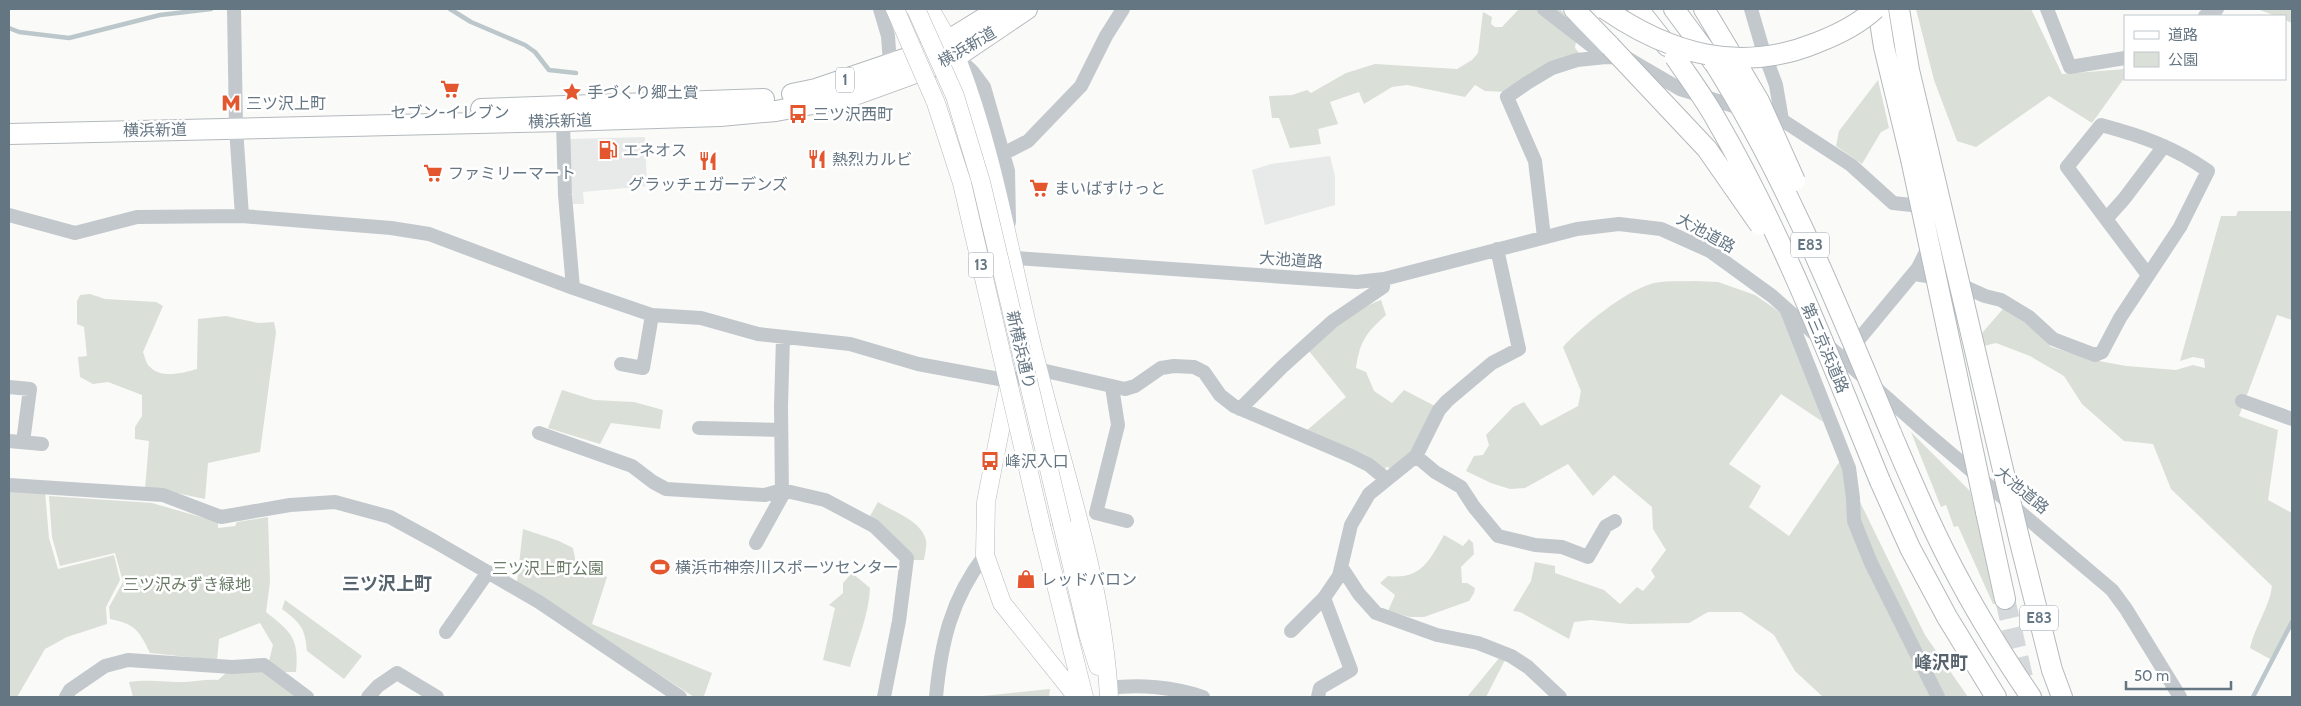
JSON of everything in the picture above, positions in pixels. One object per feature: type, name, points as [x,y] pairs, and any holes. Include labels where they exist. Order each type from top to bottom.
[{"type":"highway","name":"横浜新道","points":[[952,49],[999,9]]},
{"type":"highway","name":"横浜新道","points":[[9,122],[563,121],[720,116],[776,111],[850,97],[952,49],[1027,9]]},
{"type":"highway","points":[[1574,9],[1608,51],[1707,149],[1793,271]]},
{"type":"highway","points":[[1605,9],[1630,26],[1677,48],[1698,54],[1750,58],[1800,50],[1851,26],[1877,9]]},
{"type":"highway","name":"第三京浜道路","points":[[1638,9],[1675,57],[1717,120],[1751,183],[1793,271],[1880,481],[1924,574],[1947,618],[1996,697]]},
{"type":"highway","name":"第三京浜道路","points":[[1674,9],[1715,64],[1750,120],[1777,173],[1847,327],[1927,515],[1960,582],[1994,640],[2031,697]]},
{"type":"highway","points":[[1704,9],[1759,101],[1797,185],[1814,228],[1847,327]]},
{"type":"highway","name":"E83","points":[[1877,9],[1884,47],[1920,156],[2050,661],[2062,697]]},
{"type":"highway","name":"E83","points":[[1899,9],[1920,156],[1986,512],[2005,599]]},
{"type":"highway","name":"横浜新道","points":[[9,134],[766,99],[816,89],[890,64],[926,61]]},
{"type":"main road","points":[[897,9],[926,61],[948,114],[969,182],[986,256],[1010,381],[986,502],[985,555],[1002,603],[1077,697]]},
{"type":"main road","name":"新横浜通り","points":[[897,9],[936,103],[962,183],[1042,528],[1084,697]]},
{"type":"main road","name":"新横浜通り","points":[[916,9],[955,96],[981,182],[1088,634],[1109,694]]},
{"type":"main road","points":[[930,9],[952,49],[997,157],[1011,258],[1037,369],[1098,602],[1109,694]]},
{"type":"street","points":[[880,9],[888,36],[890,64]]},
{"type":"street","points":[[969,182],[997,157],[1028,141],[1081,86],[1106,36],[1123,9]]},
{"type":"street","points":[[1544,9],[1608,51],[1627,58],[1680,89],[1782,120],[1850,165],[1892,203],[1930,207],[1934,223],[1933,238],[1914,274],[1843,359]]},
{"type":"street","points":[[1751,9],[1763,50],[1776,84],[1782,120]]},
{"type":"street","points":[[2047,9],[2070,67],[2124,58]]},
{"type":"street","points":[[234,11],[236,123],[242,216]]},
{"type":"street","points":[[1544,237],[1535,161],[1507,97],[1552,68],[1608,51]]},
{"type":"street","points":[[563,121],[565,195],[573,288]]},
{"type":"street","points":[[1914,274],[1947,279],[1985,296],[2001,300],[2029,317],[2053,339],[2095,355],[2102,352],[2120,318],[2180,227],[2208,172],[2188,157],[2150,139],[2101,125],[2067,167],[2148,275]]},
{"type":"street","points":[[2106,219],[2124,199],[2164,146]]},
{"type":"street","points":[[9,215],[75,232],[137,217],[242,216],[391,228],[429,234],[573,288],[652,315],[701,318],[758,334],[850,344],[918,364],[1010,381],[1037,369],[1125,389],[1135,386],[1161,368],[1174,366],[1194,367],[1204,372],[1220,395],[1240,409],[1357,459],[1369,465],[1386,479]]},
{"type":"street","name":"大池道路","points":[[986,256],[1357,282],[1384,279],[1577,228],[1619,224],[1661,229],[1710,252],[1772,296],[2112,590],[2126,609],[2180,697]]},
{"type":"street","points":[[1291,631],[1324,598],[1342,568],[1350,525],[1369,494],[1416,456],[1439,410],[1446,401],[1492,363],[1519,349],[1497,249]]},
{"type":"street","points":[[1240,409],[1282,367],[1333,321],[1383,287],[1384,279]]},
{"type":"street","points":[[1786,308],[1849,468],[1854,521],[1871,563],[1938,697]]},
{"type":"street","points":[[621,364],[643,368],[652,315]]},
{"type":"street","points":[[756,543],[782,496],[781,430],[784,338]]},
{"type":"street","points":[[9,387],[30,389],[24,442]]},
{"type":"street","points":[[1112,387],[1118,425],[1096,513],[1127,521]]},
{"type":"street","points":[[2242,401],[2292,419]]},
{"type":"street","points":[[699,428],[781,430]]},
{"type":"street","points":[[539,432],[632,466],[653,482],[666,488],[765,495],[782,490],[825,500],[874,526],[907,558],[899,621],[884,697]]},
{"type":"street","points":[[9,441],[42,444]]},
{"type":"street","points":[[1416,456],[1435,472],[1461,487],[1474,507],[1498,536],[1535,545],[1562,547],[1588,557],[1606,526],[1615,521]]},
{"type":"street","points":[[9,485],[163,494],[221,517],[290,505],[334,502],[390,518],[539,602],[680,697]]},
{"type":"street","points":[[936,697],[939,658],[944,636],[973,570],[985,555]]},
{"type":"street","points":[[1342,568],[1359,594],[1376,613],[1437,634],[1478,643],[1511,656],[1528,667],[1560,697]]},
{"type":"street","points":[[446,632],[488,572]]},
{"type":"street","points":[[1318,697],[1320,688],[1351,670],[1324,598]]},
{"type":"street","points":[[66,697],[70,690],[105,666],[128,660],[232,667],[264,665],[307,697]]},
{"type":"street","points":[[368,697],[378,686],[397,673],[437,697]]},
{"type":"street","points":[[1109,694],[1122,686],[1190,692],[1203,697]]},
{"type":"shaded area","points":[[645,137],[647,186],[583,192],[584,204],[573,204],[569,139]]},
{"type":"shaded area","points":[[1330,156],[1335,176],[1335,205],[1265,225],[1252,170],[1271,164]]},
{"type":"green space","points":[[1519,9],[1560,9],[1583,32],[1576,41],[1575,48],[1581,55],[1506,92],[1485,91],[1475,85],[1465,97],[1407,85],[1392,87],[1364,104],[1359,92],[1330,102],[1338,124],[1318,129],[1321,144],[1290,148],[1279,118],[1272,118],[1269,96],[1292,95],[1307,90],[1311,93],[1346,73],[1375,64],[1457,69],[1472,60],[1478,53],[1483,12],[1492,17],[1491,24],[1495,27],[1502,27]]},
{"type":"green space","points":[[1916,9],[2031,9],[2062,74],[2124,69],[2124,78],[2092,123],[2049,96],[1976,147],[1957,141],[1934,80]]},
{"type":"green space","points":[[2257,9],[2292,9],[2292,23],[2286,20],[2286,15],[2273,15]]},
{"type":"green space","points":[[1878,80],[1889,128],[1881,132],[1862,164],[1836,146],[1839,131]]},
{"type":"green space","points":[[2238,211],[2292,211],[2292,320],[2277,315],[2239,416],[2278,430],[2268,500],[2292,513],[2292,627],[2270,659],[2250,648],[2271,594],[2272,586],[2171,489],[2153,444],[2124,441],[2082,404],[2064,376],[2030,356],[1996,343],[1984,346],[1982,333],[2003,309],[2030,326],[2051,347],[2099,361],[2126,366],[2176,370],[2193,365],[2205,368],[2204,359],[2193,357],[2180,361],[2221,216],[2236,216]]},
{"type":"green space","points":[[1661,282],[1718,282],[1755,295],[1784,315],[1823,422],[1781,394],[1729,464],[1761,486],[1749,507],[1789,536],[1840,461],[1925,635],[1968,697],[1823,697],[1795,671],[1774,635],[1741,612],[1708,612],[1689,623],[1629,624],[1591,620],[1574,622],[1569,639],[1520,612],[1513,611],[1531,581],[1535,562],[1555,566],[1555,573],[1604,590],[1620,604],[1637,587],[1643,591],[1655,577],[1651,570],[1666,550],[1653,529],[1652,507],[1614,475],[1593,496],[1568,464],[1525,488],[1510,489],[1491,483],[1466,471],[1474,456],[1483,455],[1489,445],[1486,435],[1513,407],[1524,402],[1541,426],[1578,406],[1581,391],[1563,347],[1592,320],[1616,302],[1640,288]]},
{"type":"green space","points":[[90,294],[105,299],[156,302],[163,306],[143,352],[149,366],[155,371],[166,374],[197,369],[198,319],[226,316],[258,323],[274,322],[276,332],[260,452],[208,463],[205,499],[162,490],[145,489],[149,441],[135,439],[135,427],[142,416],[142,395],[108,382],[93,384],[80,377],[78,357],[87,356],[84,327],[77,324],[77,301],[80,295]]},
{"type":"green space","points":[[1381,300],[1386,315],[1373,327],[1365,338],[1356,368],[1366,372],[1374,391],[1392,403],[1404,390],[1435,406],[1411,454],[1395,469],[1386,467],[1385,471],[1306,431],[1346,397],[1309,351],[1352,316]]},
{"type":"green space","points":[[562,390],[594,400],[634,402],[663,410],[660,429],[611,423],[600,444],[548,428]]},
{"type":"green space","points":[[1911,432],[1970,491],[1998,603],[1993,604],[1958,526],[1954,527],[1946,505],[1941,507]]},
{"type":"green space","points":[[9,490],[45,491],[49,538],[58,569],[114,555],[120,580],[106,607],[107,624],[67,637],[45,649],[17,697],[9,697]]},
{"type":"green space","name":"三ツ沢みずき緑地","points":[[49,496],[152,503],[218,522],[218,528],[235,526],[237,522],[268,517],[270,582],[266,612],[282,625],[292,637],[296,651],[296,672],[282,672],[269,661],[273,645],[260,623],[219,639],[217,660],[150,653],[135,629],[125,623],[110,619],[109,607],[123,582],[115,553],[60,566],[52,537]]},
{"type":"green space","points":[[878,502],[905,516],[922,531],[926,542],[924,560],[911,560],[880,523],[870,516]]},
{"type":"green space","name":"三ツ沢上町公園","points":[[523,529],[559,541],[573,548],[576,563],[607,577],[592,624],[712,673],[704,696],[694,697],[517,582]]},
{"type":"green space","points":[[1444,535],[1463,546],[1469,539],[1473,543],[1474,554],[1461,567],[1462,583],[1467,583],[1475,588],[1469,601],[1424,617],[1410,617],[1388,611],[1395,595],[1380,583],[1388,576],[1409,575],[1417,571],[1429,560]]},
{"type":"green space","points":[[852,573],[870,588],[865,618],[850,667],[823,660],[835,608],[829,605],[843,593],[843,583]]},
{"type":"green space","points":[[285,600],[362,656],[344,679],[307,651],[303,631],[293,618],[282,609]]},
{"type":"green space","points":[[1500,657],[1505,660],[1486,697],[1467,697]]},
{"type":"green space","points":[[264,671],[298,697],[133,697],[129,682],[218,680],[226,673]]},
{"type":"green space","points":[[1050,689],[1049,697],[974,697]]},
{"type":"waterway","points":[[9,28],[19,32],[69,38],[160,15],[211,9]]},
{"type":"waterway","points":[[450,9],[471,22],[525,45],[535,52],[549,70],[576,73]]},
{"type":"waterway","points":[[2253,697],[2292,622]]},
{"type":"tunnel","points":[[2005,599],[2025,686]]},
{"type":"place","name":"セブン-イレブン","points":[[450,89]]},
{"type":"place","name":"手づくり郷土賞","points":[[572,92]]},
{"type":"place","name":"三ツ沢上町","points":[[231,103]]},
{"type":"place","name":"三ツ沢西町","points":[[798,114]]},
{"type":"place","name":"エネオス","points":[[608,150]]},
{"type":"place","name":"熱烈カルビ","points":[[817,159]]},
{"type":"place","name":"グラッチェガーデンズ","points":[[708,161]]},
{"type":"place","name":"ファミリーマート","points":[[433,173]]},
{"type":"place","name":"まいばすけっと","points":[[1039,188]]},
{"type":"place","name":"峰沢入口","points":[[990,461]]},
{"type":"place","name":"横浜市神奈川スポーツセンター","points":[[660,567]]},
{"type":"place","name":"レッドバロン","points":[[1026,579]]},
{"type":"district","name":"三ツ沢上町","points":[[387,584]]},
{"type":"district","name":"峰沢町","points":[[1941,663]]}]
